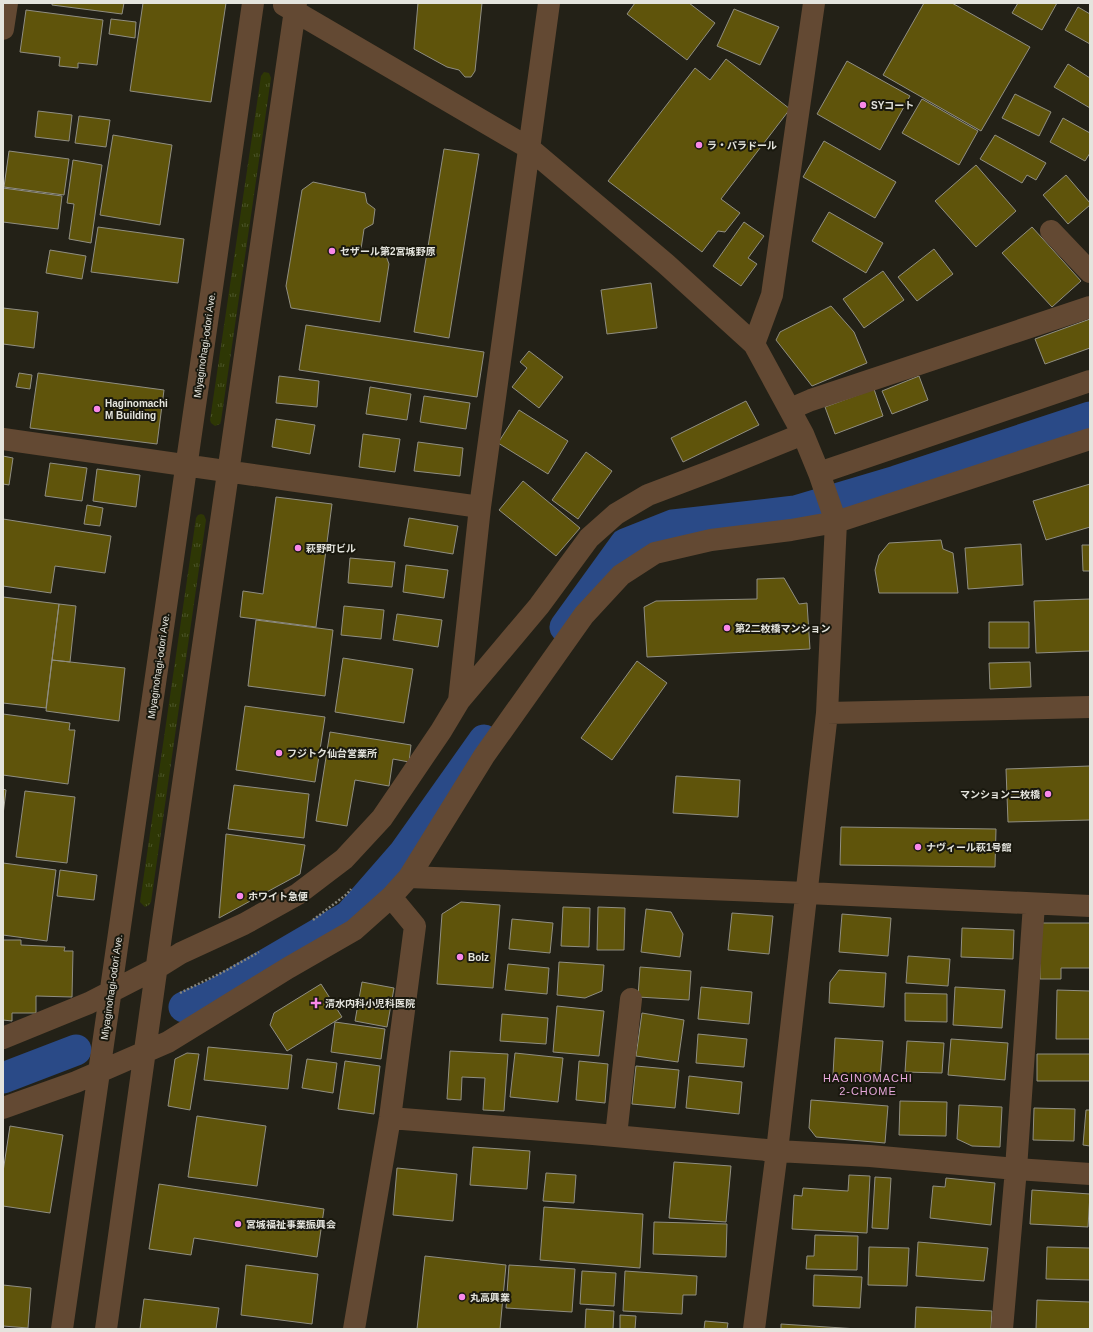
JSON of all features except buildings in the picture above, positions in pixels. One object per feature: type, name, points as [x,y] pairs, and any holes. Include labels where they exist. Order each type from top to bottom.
[{"type":"street","points":[[3,29],[7,3]]},
{"type":"street","name":"Miyaginohagi-odori Ave.","points":[[62,1329],[253,3]]},
{"type":"street","points":[[458,701],[480,507],[549,3]]},
{"type":"street","points":[[754,344],[772,295],[814,3]]},
{"type":"street","points":[[106,1329],[156,968],[229,471],[291,6],[529,148],[666,264],[754,344],[803,434],[836,521],[826,713],[777,1151],[754,1329]]},
{"type":"street","points":[[1051,231],[1090,272]]},
{"type":"street","points":[[790,409],[811,400],[1090,307]]},
{"type":"street","points":[[819,474],[1090,381]]},
{"type":"street","points":[[3,1038],[89,1003],[156,968],[181,953],[244,924],[298,894],[344,859],[382,818],[441,731],[458,701],[539,606],[588,538],[616,514],[648,495],[803,434]]},
{"type":"street","points":[[3,439],[480,507]]},
{"type":"street","points":[[3,1108],[76,1082],[168,1042],[288,968],[354,930],[391,897],[409,877],[484,756],[584,615],[621,575],[655,553],[711,540],[791,530],[836,521],[1090,439]]},
{"type":"street","points":[[826,713],[1090,707]]},
{"type":"street","points":[[409,877],[1090,906]]},
{"type":"street","points":[[354,1329],[390,1118],[415,926],[391,897]]},
{"type":"street","points":[[1002,1329],[1016,1169],[1034,904]]},
{"type":"street","points":[[616,1136],[631,999]]},
{"type":"street","points":[[390,1118],[616,1136],[777,1151],[870,1156],[1090,1174]]},
{"type":"path","points":[[311,922],[347,894],[352,888]]},
{"type":"path","points":[[175,995],[223,972],[264,949]]},
{"type":"green space","points":[[264,72],[269,73],[271,78],[221,421],[220,424],[215,426],[210,420],[261,76]]},
{"type":"green space","points":[[201,514],[204,515],[206,520],[151,902],[145,907],[140,902],[196,518]]},
{"type":"waterway","points":[[565,627],[625,544],[673,525],[795,511],[896,481],[1090,417]]},
{"type":"waterway","points":[[184,1007],[212,996],[349,916],[404,853],[484,740]]},
{"type":"waterway","points":[[3,1078],[76,1050]]},
{"type":"place","name":"SYコート","points":[[863,105]]},
{"type":"place","name":"ラ・パラドール","points":[[699,145]]},
{"type":"place","name":"セザール第2宮城野原","points":[[332,251]]},
{"type":"place","name":"Haginomachi M Building","points":[[97,409]]},
{"type":"place","name":"萩野町ビル","points":[[298,548]]},
{"type":"place","name":"第2二枚橋マンション","points":[[727,628]]},
{"type":"place","name":"フジトク仙台営業所","points":[[279,753]]},
{"type":"place","name":"マンション二枚橋","points":[[1048,794]]},
{"type":"place","name":"ナヴィール萩1号館","points":[[918,847]]},
{"type":"place","name":"ホワイト急便","points":[[240,896]]},
{"type":"place","name":"Bolz","points":[[460,957]]},
{"type":"place","name":"清水内科小児科医院","points":[[316,1003]]},
{"type":"place","name":"宮城福祉事業振興会","points":[[238,1224]]},
{"type":"place","name":"丸高興業","points":[[462,1297]]},
{"type":"district","name":"HAGINOMACHI 2-CHOME","points":[[868,1084]]}]
